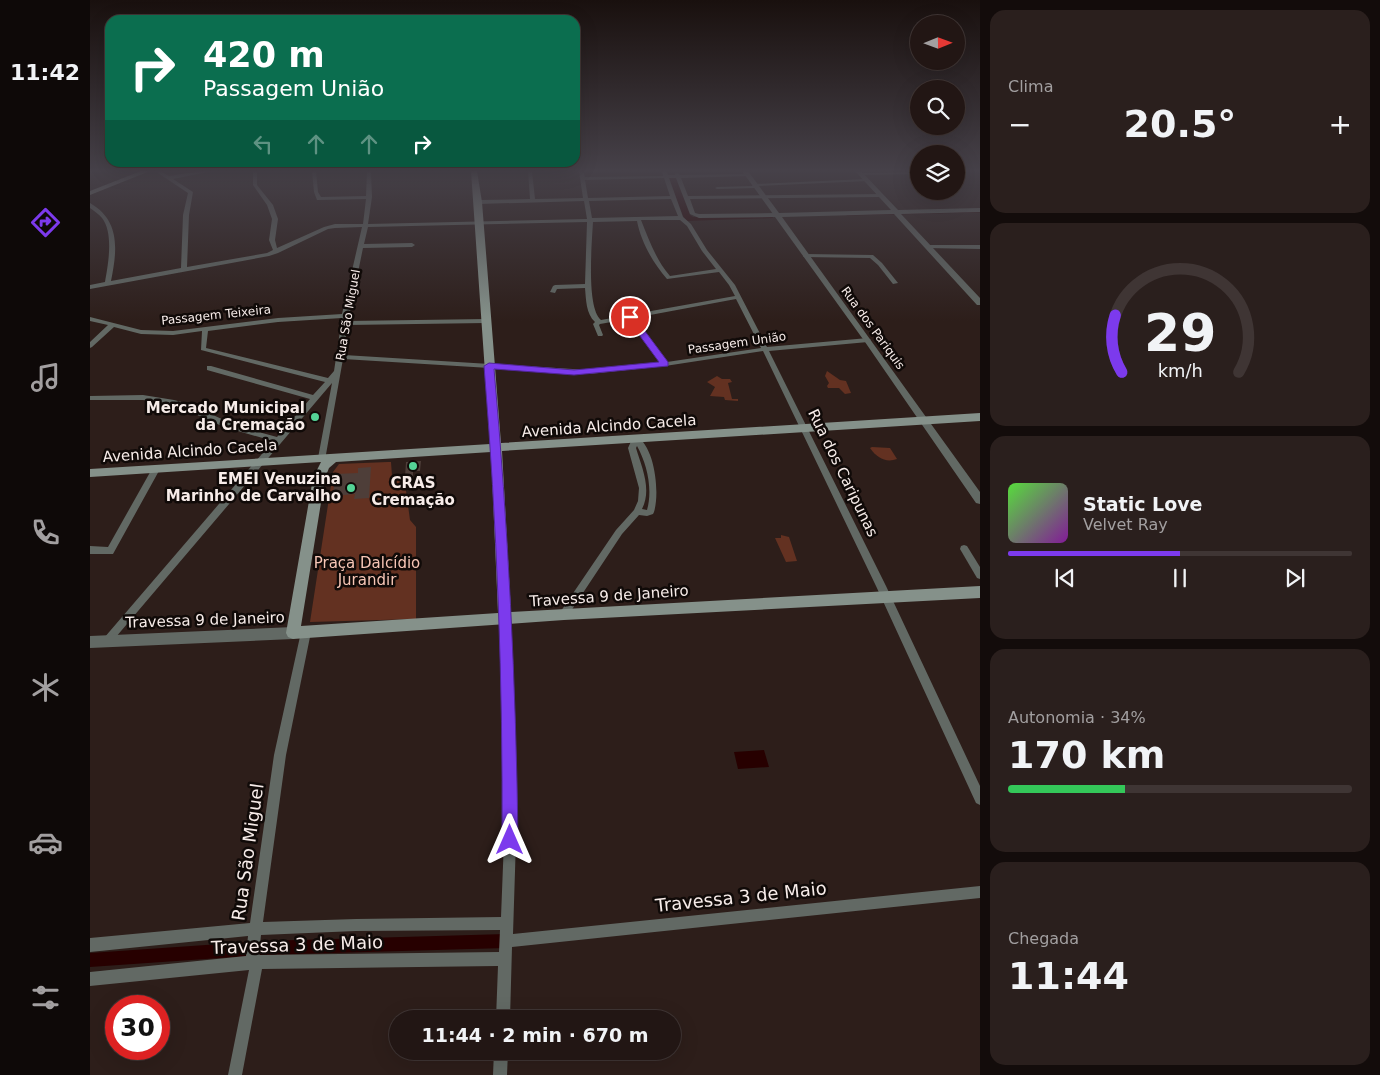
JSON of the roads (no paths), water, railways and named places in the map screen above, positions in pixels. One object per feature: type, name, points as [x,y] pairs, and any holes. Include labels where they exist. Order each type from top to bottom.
[{"type":"main road","points":[[478,222],[496,448],[505,620]]},
{"type":"main road","name":"Avenida Alcindo Cacela","points":[[90,473],[980,417]]},
{"type":"main road","points":[[308,458],[317,467],[319,478]]},
{"type":"main road","name":"Rua São Miguel","points":[[299,633],[319,478],[328,458]]},
{"type":"main road","name":"Travessa 9 de Janeiro","points":[[299,633],[505,620],[564,614],[980,592]]},
{"type":"street","points":[[107,221],[112,254],[108,284]]},
{"type":"street","points":[[184,270],[186,221]]},
{"type":"street","points":[[275,221],[272,240],[276,252]]},
{"type":"street","points":[[90,288],[276,252],[326,228],[364,224],[525,221]]},
{"type":"street","points":[[590,221],[588,286],[592,315],[599,322]]},
{"type":"street","points":[[638,221],[648,245],[663,272],[669,278],[721,270]]},
{"type":"street","name":"Rua dos Caripunas","points":[[685,221],[705,251],[721,270],[738,297],[765,349],[886,596],[980,799]]},
{"type":"street","name":"Rua dos Pariquis","points":[[780,221],[868,340],[980,500]]},
{"type":"street","points":[[903,221],[980,302]]},
{"type":"street","name":"Rua São Miguel","points":[[328,458],[345,319],[364,224]]},
{"type":"street","points":[[360,246],[412,245]]},
{"type":"street","points":[[929,247],[980,247]]},
{"type":"street","points":[[806,256],[871,256],[895,283]]},
{"type":"street","points":[[553,292],[555,286],[588,286]]},
{"type":"street","points":[[599,322],[738,297]]},
{"type":"street","points":[[630,317],[665,364]]},
{"type":"street","name":"Passagem Teixeira","points":[[90,319],[147,333],[205,330],[278,320],[486,321]]},
{"type":"street","points":[[599,322],[596,324],[600,335]]},
{"type":"street","points":[[90,346],[112,325]]},
{"type":"street","points":[[205,330],[203,349],[328,381]]},
{"type":"street","name":"Passagem União","points":[[340,357],[574,372],[665,364],[765,349],[868,340]]},
{"type":"street","points":[[209,368],[314,398]]},
{"type":"street","points":[[107,641],[338,371]]},
{"type":"street","points":[[90,398],[148,398],[174,402],[189,406],[218,422],[279,440]]},
{"type":"street","points":[[564,614],[618,532],[637,512],[650,512],[654,491],[643,447],[636,439]]},
{"type":"street","points":[[90,550],[110,551],[156,469]]},
{"type":"street","points":[[964,549],[980,575]]},
{"type":"street","points":[[503,1010],[510,840],[510,764],[505,620]]},
{"type":"street","name":"Rua São Miguel","points":[[235,1075],[255,959],[256,929],[299,633]]},
{"type":"street","name":"Travessa 9 de Janeiro","points":[[90,642],[299,633]]},
{"type":"street","name":"Travessa 3 de Maio","points":[[506,941],[980,892]]},
{"type":"street","name":"Travessa 3 de Maio","points":[[90,945],[256,929],[356,925],[506,923]]},
{"type":"street","name":"Travessa 3 de Maio","points":[[90,979],[255,959],[506,959]]},
{"type":"street","points":[[500,1075],[501,1060]]},
{"type":"waterway","points":[[90,960],[262,948],[506,941]]},
{"type":"place","name":"Mercado Municipal da Cremação","points":[[315,417]]},
{"type":"place","name":"CRAS Cremação","points":[[413,466]]},
{"type":"place","name":"EMEI Venuzina Marinho de Carvalho","points":[[351,488]]},
{"type":"park label","name":"Praça Dalcídio Jurandir","points":[[367,572]]}]
